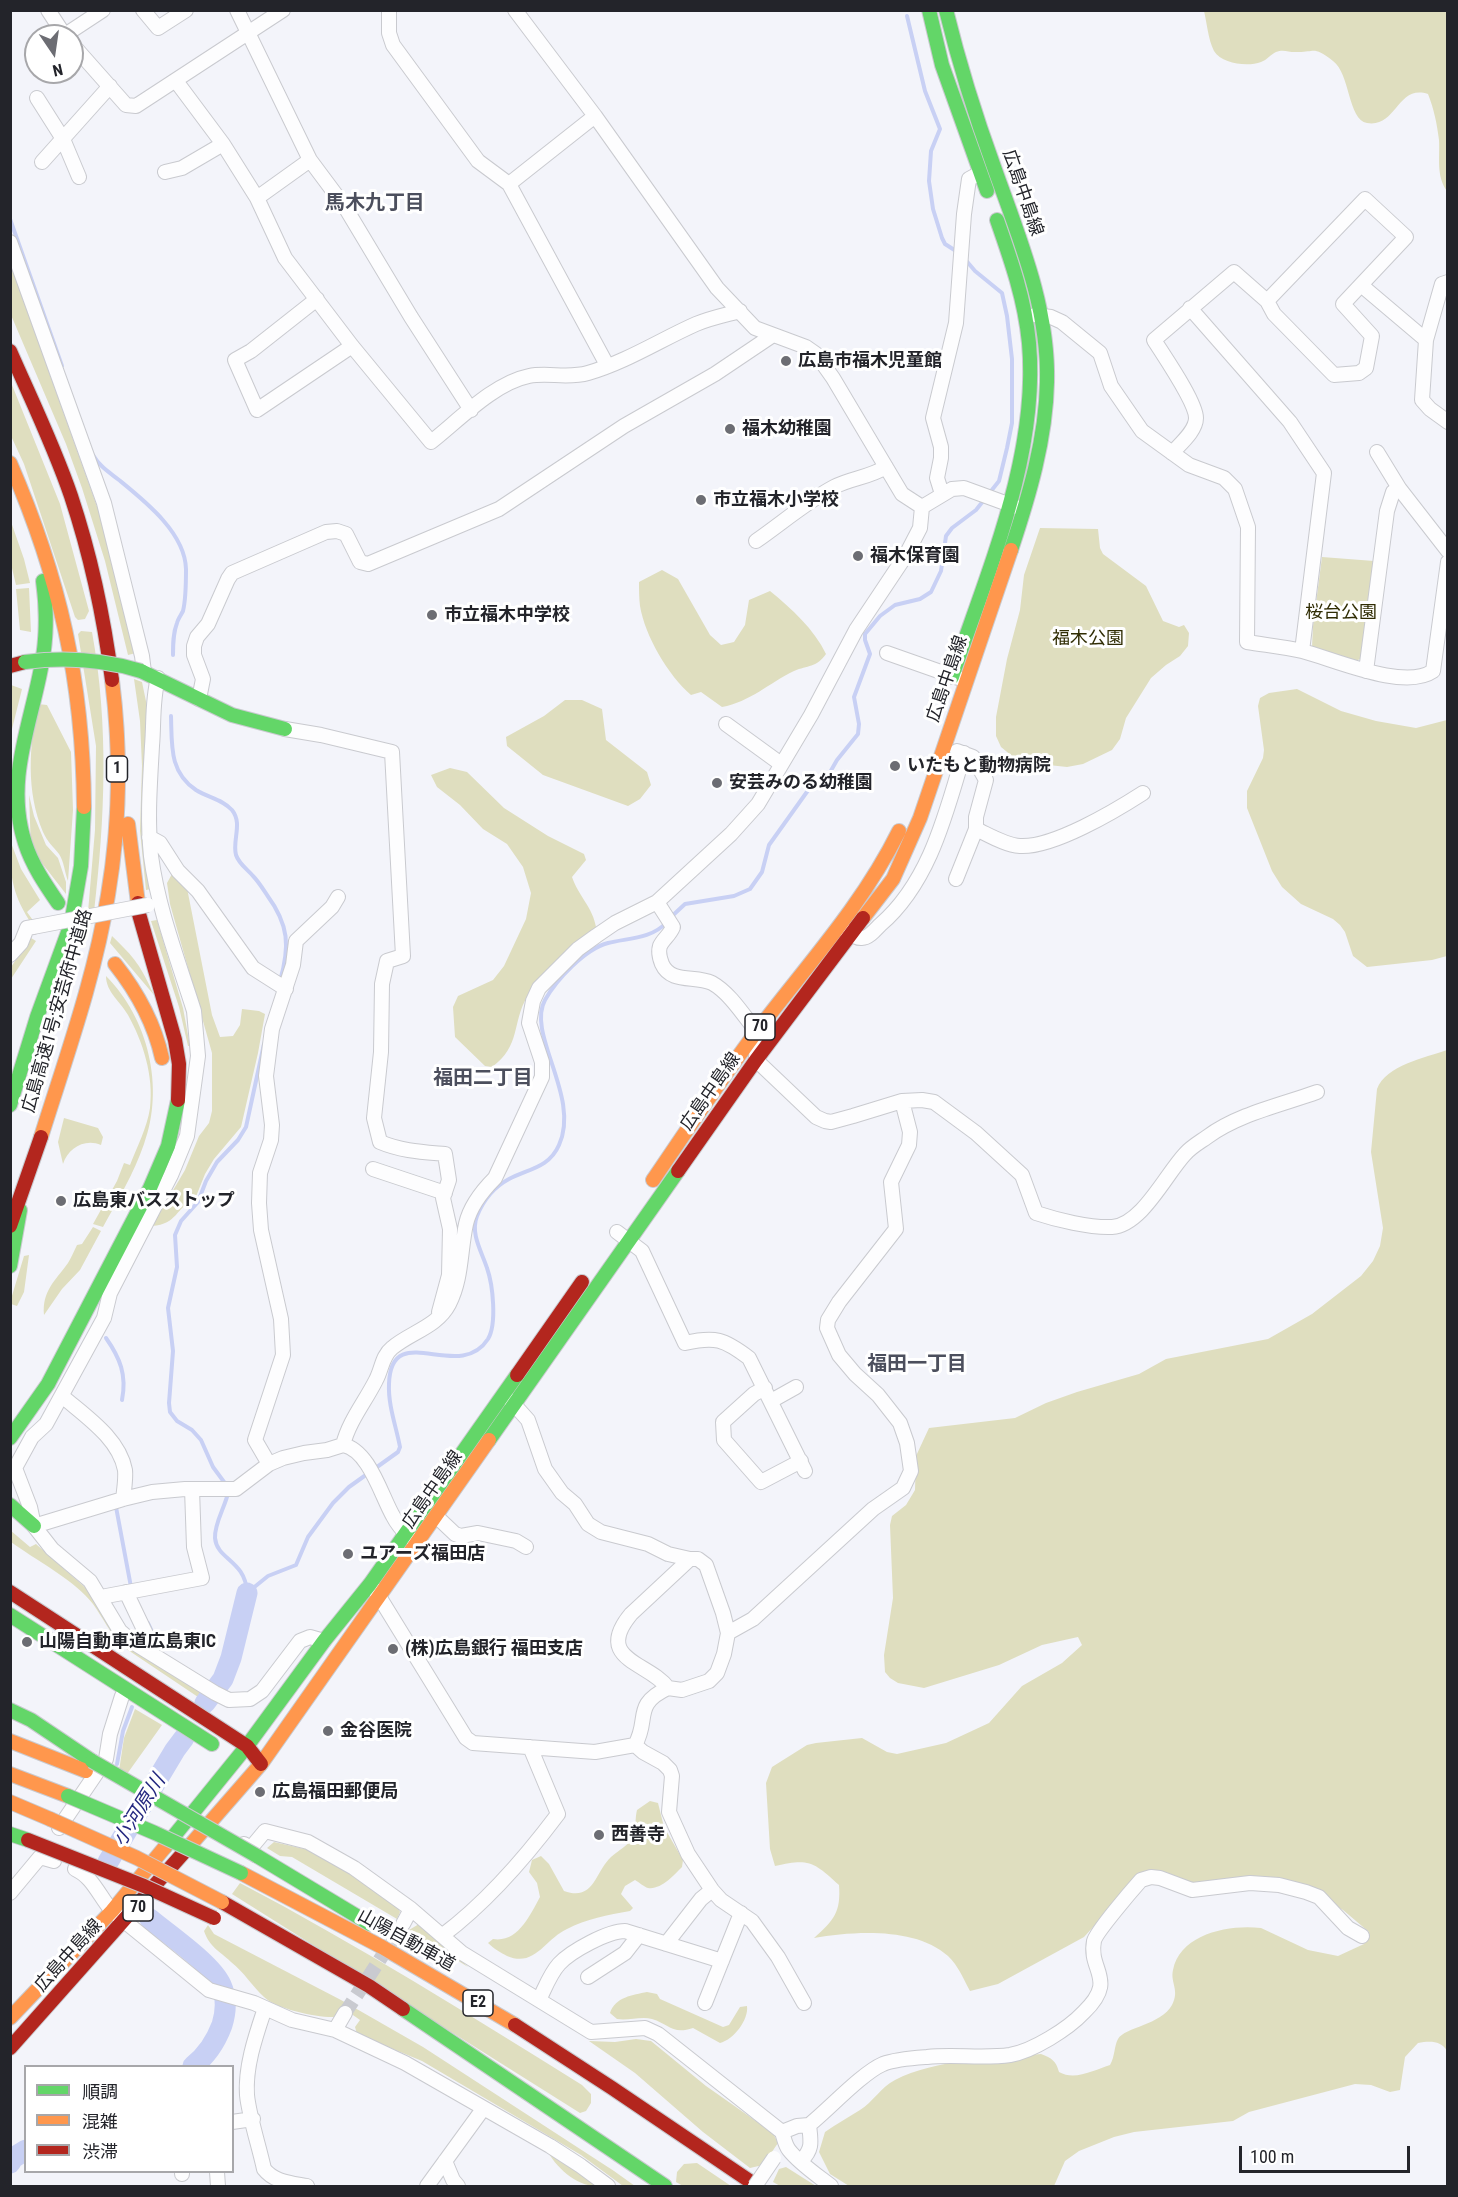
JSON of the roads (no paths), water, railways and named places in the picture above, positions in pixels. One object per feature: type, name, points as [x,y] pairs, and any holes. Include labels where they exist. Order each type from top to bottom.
[{"type":"main road","name":"広島中島線","points":[[929,10],[942,65],[1006,244],[1025,316],[1030,360],[1028,414],[1009,504],[951,681]]},
{"type":"main road","name":"広島中島線","points":[[10,2048],[125,1922],[261,1764],[515,1404],[620,1234],[893,879],[920,818],[1024,510],[1045,412],[1047,364],[1041,315],[1024,253],[957,59],[946,10]]},
{"type":"main road","name":"広島高速1号;安芸府中道路","points":[[10,351],[66,482],[87,549],[103,618],[115,713],[117,754],[112,871],[97,950],[23,1192]]},
{"type":"main road","name":"広島高速1号;安芸府中道路","points":[[10,463],[42,539],[69,634],[80,706],[84,789],[82,862],[71,925],[40,1007],[10,1105]]},
{"type":"main road","points":[[10,475],[36,551],[41,571],[45,611],[41,670],[18,766],[17,813],[25,848],[32,864],[58,903]]},
{"type":"main road","points":[[12,1436],[48,1384],[150,1188],[168,1146],[178,1106],[179,1064],[175,1040],[144,936],[134,888],[128,833],[122,727],[103,618]]},
{"type":"main road","points":[[10,666],[68,658],[124,665],[158,678],[232,715],[285,729]]},
{"type":"main road","name":"広島中島線","points":[[647,1189],[743,1051],[873,879],[890,852],[903,822]]},
{"type":"main road","points":[[12,1436],[36,1377],[147,1167],[161,1127],[165,1077],[157,1036],[151,1019],[135,990],[115,964]]},
{"type":"main road","points":[[10,1226],[23,1192]]},
{"type":"main road","points":[[10,1266],[23,1192]]},
{"type":"main road","name":"広島中島線","points":[[10,2018],[112,1911],[247,1746],[324,1641],[370,1584],[590,1270]]},
{"type":"main road","points":[[10,1505],[34,1526]]},
{"type":"main road","points":[[10,1592],[247,1746],[261,1764]]},
{"type":"main road","points":[[10,1615],[236,1759],[261,1764]]},
{"type":"main road","points":[[10,1710],[31,1720],[89,1766]]},
{"type":"main road","points":[[10,1741],[89,1766],[198,1822],[336,1902],[534,2028],[600,2079]]},
{"type":"main road","name":"山陽自動車道","points":[[10,1774],[155,1833],[242,1873],[393,1953],[494,2012],[600,2079],[756,2187]]},
{"type":"main road","points":[[10,1802],[137,1858],[222,1902],[369,1986],[665,2187]]},
{"type":"main road","points":[[10,1834],[21,1843],[73,1857],[219,1920]]},
{"type":"main road","points":[[264,1942],[323,1970],[451,2041]]},
{"type":"street","points":[[48,10],[58,24]]},
{"type":"street","points":[[84,25],[103,10]]},
{"type":"street","points":[[143,10],[158,28],[186,10]]},
{"type":"street","points":[[237,10],[310,160],[345,207],[411,317],[471,410]]},
{"type":"street","points":[[84,57],[130,107],[136,106],[283,10]]},
{"type":"street","points":[[389,10],[389,33],[393,45],[478,161],[508,184],[607,365]]},
{"type":"street","points":[[515,10],[595,116],[717,288],[756,328],[806,347],[816,354],[902,494],[922,507]]},
{"type":"street","points":[[176,81],[223,144],[257,198],[285,258],[352,346],[431,442],[491,393],[522,378],[533,375],[568,377],[588,373],[656,345],[697,324],[740,311]]},
{"type":"street","points":[[42,162],[110,86]]},
{"type":"street","points":[[37,98],[63,139],[79,177]]},
{"type":"street","points":[[508,184],[595,116]]},
{"type":"street","points":[[165,172],[182,168],[223,144]]},
{"type":"street","points":[[257,198],[310,160]]},
{"type":"street","points":[[942,494],[937,478],[941,447],[933,418],[956,323],[964,214],[969,179],[980,173]]},
{"type":"street","points":[[1172,453],[1192,430],[1196,419],[1192,403],[1154,340],[1234,272],[1267,301],[1274,314],[1334,375],[1359,373],[1366,368],[1372,336],[1343,304],[1406,237],[1365,199],[1267,301]]},
{"type":"street","points":[[10,242],[104,503],[142,656],[142,671]]},
{"type":"street","points":[[1448,282],[1442,284],[1426,340],[1422,400],[1430,410],[1448,422]]},
{"type":"street","points":[[1361,285],[1426,340]]},
{"type":"street","points":[[316,299],[251,351],[235,360],[257,410],[352,346]]},
{"type":"street","points":[[1190,308],[1290,422],[1324,473],[1302,651]]},
{"type":"street","points":[[1025,316],[1041,315],[1062,322],[1100,353],[1111,386],[1142,431],[1189,465],[1224,478],[1236,489],[1248,527],[1247,642],[1302,651],[1366,671],[1412,678],[1424,677],[1432,671],[1448,561]]},
{"type":"street","points":[[199,699],[203,678],[194,655],[194,646],[197,637],[208,624],[232,573],[326,532],[337,531],[346,534],[360,562],[368,564],[499,509],[624,426],[715,374],[773,335]]},
{"type":"street","points":[[1377,452],[1399,488],[1448,550]]},
{"type":"street","points":[[756,541],[836,486],[872,475],[886,466]]},
{"type":"street","points":[[922,507],[952,489],[964,488],[1024,510]]},
{"type":"street","points":[[1366,671],[1387,511],[1393,492],[1399,488]]},
{"type":"street","points":[[343,1445],[346,1433],[377,1378],[383,1358],[391,1348],[437,1320],[450,1303],[458,1280],[466,1222],[470,1212],[483,1190],[495,1178],[542,1077],[542,1062],[529,1023],[533,1001],[539,988],[596,936],[615,923],[657,902],[746,819],[758,804],[856,630],[883,591],[920,528],[922,507]]},
{"type":"street","points":[[887,653],[951,681],[966,681]]},
{"type":"street","points":[[158,678],[153,698],[148,805],[149,837],[154,903],[194,1011],[198,1056],[191,1115],[180,1156],[110,1293],[105,1318],[46,1424],[32,1437],[15,1468],[30,1507],[34,1526],[52,1549],[90,1581],[120,1631],[134,1643],[219,1695],[230,1700],[250,1699],[262,1691],[300,1641],[310,1637],[324,1641]]},
{"type":"street","points":[[726,724],[781,764]]},
{"type":"street","points":[[285,729],[392,752],[403,956],[387,960],[382,984],[381,1052],[374,1118],[380,1142],[418,1152],[445,1154],[449,1180],[443,1198],[450,1229],[449,1275],[437,1320]]},
{"type":"street","points":[[944,746],[973,757],[986,780],[976,817],[976,829],[956,879]]},
{"type":"street","points":[[838,927],[852,935],[865,938],[884,922],[907,896],[937,838],[964,753]]},
{"type":"street","points":[[976,829],[1011,844],[1029,845],[1082,828],[1143,793]]},
{"type":"street","points":[[149,837],[160,843],[178,871],[210,906],[253,969],[286,989]]},
{"type":"street","points":[[269,1464],[255,1440],[280,1368],[284,1339],[261,1230],[259,1203],[260,1173],[272,1140],[266,1076],[272,1029],[293,965],[296,941],[332,907],[338,897]]},
{"type":"street","points":[[657,902],[673,927],[671,933],[660,945],[659,957],[664,968],[670,975],[713,984],[724,993],[757,1032],[756,1060]]},
{"type":"street","points":[[10,955],[21,943],[27,928],[154,903]]},
{"type":"street","points":[[743,1051],[756,1060],[816,1117],[825,1121],[831,1122],[902,1101],[934,1102],[976,1132],[1022,1175],[1036,1213],[1063,1221],[1114,1227],[1132,1220],[1186,1152],[1210,1135],[1247,1116],[1317,1092]]},
{"type":"street","points":[[728,1633],[753,1619],[873,1509],[903,1488],[911,1471],[907,1443],[900,1423],[878,1395],[855,1374],[839,1355],[827,1328],[828,1320],[839,1302],[896,1229],[891,1182],[909,1145],[910,1132],[902,1101]]},
{"type":"street","points":[[373,1169],[445,1193]]},
{"type":"street","points":[[620,1234],[642,1251],[685,1343],[707,1338],[719,1339],[749,1358],[768,1394],[803,1466],[761,1482],[724,1440],[723,1422],[754,1394],[768,1394],[796,1388]]},
{"type":"street","points":[[504,1394],[528,1420],[545,1469],[562,1494],[575,1504],[588,1524],[601,1532],[648,1544],[668,1554],[690,1559],[698,1558],[706,1565],[728,1633],[717,1673],[709,1681],[682,1690],[668,1688],[647,1702],[635,1745]]},
{"type":"street","points":[[62,1396],[105,1433],[123,1461],[126,1473],[123,1499]]},
{"type":"street","points":[[34,1526],[152,1492],[236,1489],[269,1464],[283,1458],[343,1445],[355,1449],[371,1472],[394,1519],[416,1544]]},
{"type":"street","points":[[101,1597],[202,1578],[194,1547],[192,1489]]},
{"type":"street","points":[[436,1516],[455,1534],[461,1536],[478,1533],[516,1541],[526,1547]]},
{"type":"street","points":[[668,1688],[663,1681],[621,1652],[620,1638],[623,1624],[631,1614],[690,1559]]},
{"type":"street","points":[[370,1584],[380,1596],[466,1738],[473,1743],[595,1752],[635,1745],[670,1770],[672,1776],[669,1812],[688,1854],[721,1900],[752,1921],[778,1957],[804,2003]]},
{"type":"street","points":[[126,1592],[147,1636],[145,1640]]},
{"type":"street","points":[[10,1893],[40,1857],[106,1758],[110,1734],[122,1696]]},
{"type":"street","points":[[443,1935],[506,1877],[536,1844],[558,1814],[530,1747]]},
{"type":"street","points":[[216,1818],[250,1849],[265,1832],[308,1842],[354,1868],[411,1909],[462,1953],[591,2032],[645,2028],[658,2034],[782,2132],[787,2149],[831,2187]]},
{"type":"street","points":[[40,1857],[87,1874],[100,1898],[112,1911],[209,1990],[260,2005],[292,2020],[335,2030],[405,2063],[566,2156],[608,2187]]},
{"type":"street","points":[[782,2132],[796,2126],[809,2126],[868,2073],[883,2064],[909,2058],[944,2055],[1011,2055],[1028,2050],[1053,2036],[1084,2013],[1097,1997],[1102,1981],[1094,1953],[1094,1939],[1142,1880],[1151,1877],[1160,1878],[1192,1890],[1250,1883],[1279,1885],[1319,1897],[1348,1928],[1362,1936]]},
{"type":"street","points":[[666,1944],[712,1890]]},
{"type":"street","points":[[403,1924],[411,1909]]},
{"type":"street","points":[[705,2003],[741,1913]]},
{"type":"street","points":[[539,2000],[560,1963],[607,1933],[625,1931],[722,1961]]},
{"type":"street","points":[[588,1977],[625,1953],[639,1935]]},
{"type":"street","points":[[260,2005],[247,2084],[247,2097],[264,2169],[268,2175],[276,2179],[307,2187]]},
{"type":"street","points":[[335,2030],[345,2013]]},
{"type":"street","points":[[427,2187],[483,2109]]},
{"type":"street","points":[[234,2114],[252,2115]]},
{"type":"street","points":[[234,2121],[252,2115]]},
{"type":"street","points":[[801,2161],[809,2153],[811,2142],[809,2126]]},
{"type":"street","points":[[756,2187],[774,2158],[787,2149]]},
{"type":"street","points":[[446,2161],[458,2187]]},
{"type":"waterway","points":[[907,16],[925,91],[940,129],[931,151],[929,181],[933,209],[945,244],[956,251]]},
{"type":"waterway","points":[[10,219],[62,366]]},
{"type":"waterway","points":[[671,917],[685,904],[734,896],[750,889],[762,872],[769,845],[809,789],[829,774],[858,734],[859,724],[854,697],[870,654],[865,634],[880,616],[895,605],[920,599],[931,592],[941,571],[946,536],[952,528],[976,510],[999,481],[1012,423],[1012,359],[1007,316],[1002,293],[975,271],[964,258]]},
{"type":"waterway","points":[[93,455],[105,469],[152,508],[179,543],[186,569],[186,590],[183,611],[175,631],[173,655]]},
{"type":"waterway","points":[[171,716],[176,766],[187,783],[196,790],[224,803],[232,810],[237,821],[235,849],[237,858],[259,883],[280,916],[286,936],[280,981]]},
{"type":"waterway","points":[[247,1593],[268,1576],[296,1565],[308,1537],[333,1503],[349,1487],[398,1452],[400,1447],[391,1408],[389,1384],[393,1365],[401,1355],[414,1353],[461,1356],[476,1351],[488,1339],[493,1314],[492,1294],[489,1275],[476,1236],[477,1216],[482,1205],[499,1186],[550,1159],[559,1145],[564,1126],[559,1087],[542,1030],[541,1014],[545,1000],[564,975],[581,958],[599,946],[646,935],[666,923]]},
{"type":"waterway","points":[[227,1486],[213,1467],[201,1440],[192,1430],[177,1421],[170,1412],[173,1351],[168,1308],[177,1267],[175,1235],[181,1221],[198,1202],[217,1162],[238,1140],[246,1127],[264,1044]]},
{"type":"waterway","points":[[106,1338],[121,1367],[124,1383],[122,1400]]},
{"type":"waterway","points":[[228,1493],[216,1527],[215,1538],[221,1551],[241,1573],[247,1592]]},
{"type":"waterway","points":[[116,1507],[131,1587]]},
{"type":"waterway","name":"小河原川","points":[[205,1703],[223,1679],[231,1658],[247,1593]]},
{"type":"waterway","points":[[148,1623],[155,1638]]},
{"type":"waterway","points":[[117,1764],[123,1731],[132,1707]]},
{"type":"waterway","name":"小河原川","points":[[108,1862],[184,1738]]},
{"type":"waterway","name":"小河原川","points":[[150,1919],[200,1959],[216,1977],[223,1990],[225,2005],[222,2025],[210,2048],[194,2065]]},
{"type":"waterway","name":"小河原川","points":[[10,2163],[13,2158],[24,2151]]},
{"type":"tunnel","points":[[345,2013],[403,1924]]},
{"type":"place","name":"広島市福木児童館","points":[[786,361]]},
{"type":"place","name":"福木幼稚園","points":[[730,429]]},
{"type":"place","name":"市立福木小学校","points":[[701,500]]},
{"type":"place","name":"福木保育園","points":[[858,556]]},
{"type":"place","name":"市立福木中学校","points":[[432,615]]},
{"type":"place","name":"いたもと動物病院","points":[[895,766]]},
{"type":"place","name":"安芸みのる幼稚園","points":[[717,783]]},
{"type":"place","name":"広島東バスストップ","points":[[61,1201]]},
{"type":"place","name":"ユアーズ福田店","points":[[348,1554]]},
{"type":"place","name":"山陽自動車道広島東IC","points":[[27,1642]]},
{"type":"place","name":"(株)広島銀行 福田支店","points":[[393,1649]]},
{"type":"place","name":"金谷医院","points":[[328,1731]]},
{"type":"place","name":"広島福田郵便局","points":[[260,1792]]},
{"type":"place","name":"西善寺","points":[[599,1835]]},
{"type":"district","name":"馬木九丁目","points":[[375,204]]},
{"type":"district","name":"福田二丁目","points":[[483,1079]]},
{"type":"district","name":"福田一丁目","points":[[917,1365]]},
{"type":"park label","name":"桜台公園","points":[[1341,613]]},
{"type":"park label","name":"福木公園","points":[[1088,639]]}]
